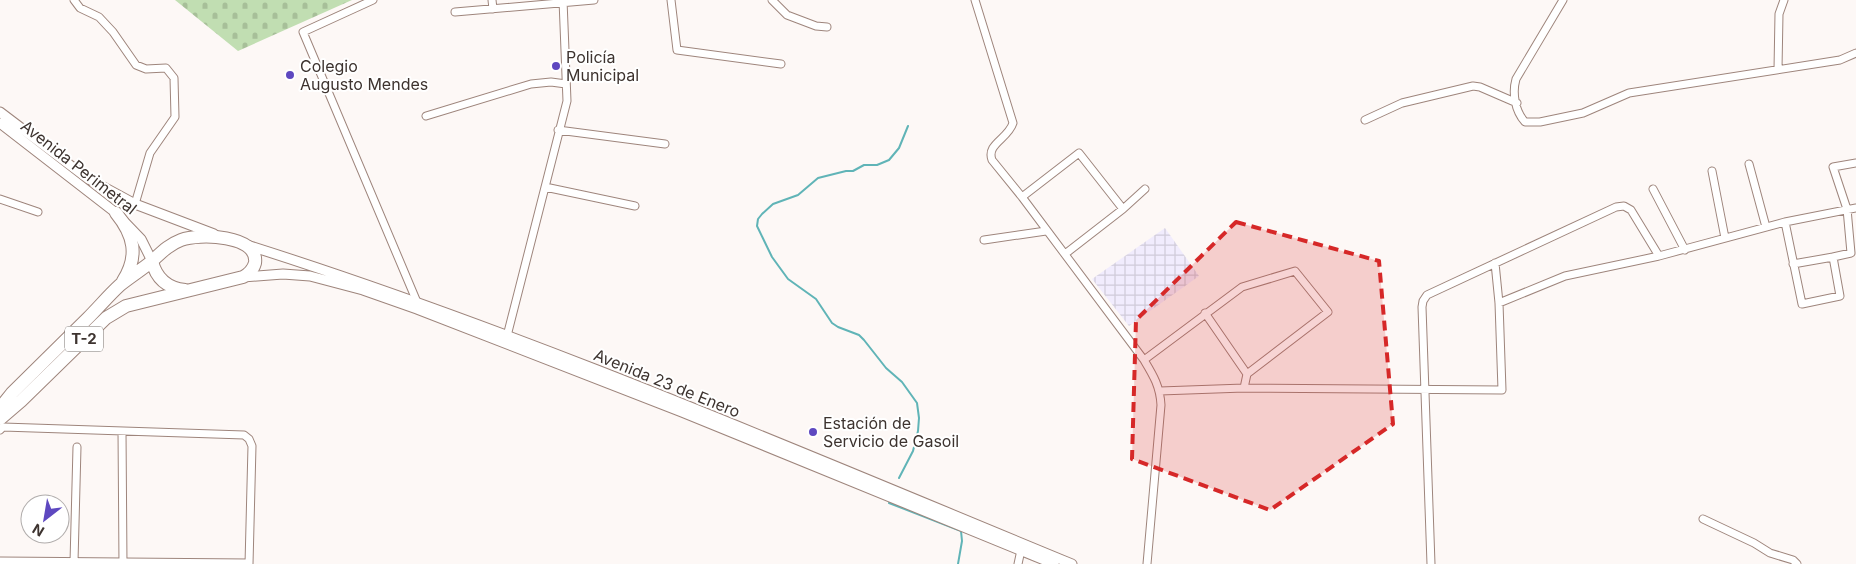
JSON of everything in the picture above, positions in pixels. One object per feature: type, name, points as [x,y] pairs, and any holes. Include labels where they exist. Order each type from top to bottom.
[{"type":"highway","name":"T-2","points":[[116,213],[126,226],[132,240],[133,256],[129,272],[120,285]]},
{"type":"highway","name":"T-2","points":[[0,408],[12,393],[120,285],[152,261],[160,252],[183,239],[195,236],[221,237],[245,245]]},
{"type":"highway","points":[[243,277],[249,274],[255,262],[254,255],[245,245]]},
{"type":"highway","points":[[152,261],[156,273],[163,282],[173,288],[185,290]]},
{"type":"highway","name":"T-2","points":[[0,419],[106,318],[126,306],[243,277]]},
{"type":"main road","name":"Avenida Perimetral","points":[[0,112],[86,178],[134,204],[221,237]]},
{"type":"main road","name":"Avenida Perimetral","points":[[0,124],[116,213],[141,239],[152,261]]},
{"type":"main road","name":"Avenida 23 de Enero","points":[[245,245],[417,302],[507,336],[783,445],[1072,564]]},
{"type":"main road","name":"Avenida 23 de Enero","points":[[243,277],[299,274],[326,279],[372,293],[682,412],[1054,564]]},
{"type":"street","points":[[74,0],[80,8],[99,17],[113,32],[136,65],[146,69],[166,68],[174,78],[175,117],[150,153],[134,204]]},
{"type":"street","points":[[373,0],[303,32],[417,302]]},
{"type":"street","points":[[492,0],[493,9]]},
{"type":"street","points":[[455,12],[594,0]]},
{"type":"street","points":[[671,0],[677,50],[780,64]]},
{"type":"street","points":[[772,0],[787,14],[816,26],[827,26]]},
{"type":"street","points":[[975,0],[1014,123],[1011,131],[992,148],[990,155],[992,160],[1144,360],[1160,391],[1161,405],[1147,564]]},
{"type":"street","points":[[1563,0],[1513,87],[1518,114],[1526,122],[1540,122],[1584,112],[1629,93],[1778,68],[1840,60],[1856,53]]},
{"type":"street","points":[[1778,68],[1779,14],[1784,0]]},
{"type":"street","points":[[507,336],[558,130],[567,101],[563,2]]},
{"type":"street","points":[[426,116],[530,84],[551,82],[566,84]]},
{"type":"street","points":[[1365,120],[1402,103],[1473,86],[1480,87],[1516,102]]},
{"type":"street","points":[[558,130],[665,144]]},
{"type":"street","points":[[1022,197],[1079,153],[1123,210]]},
{"type":"street","points":[[1793,264],[1851,253],[1847,209],[1833,167],[1856,163]]},
{"type":"street","points":[[1750,164],[1766,227]]},
{"type":"street","points":[[1712,171],[1725,238]]},
{"type":"street","points":[[545,187],[634,206]]},
{"type":"street","points":[[1065,254],[1123,210],[1145,189]]},
{"type":"street","points":[[1653,189],[1685,250]]},
{"type":"street","points":[[0,200],[38,212]]},
{"type":"street","points":[[1431,564],[1423,301],[1428,295],[1616,207],[1624,206],[1631,210],[1659,256]]},
{"type":"street","points":[[1500,302],[1565,276],[1685,250],[1785,222],[1856,208]]},
{"type":"street","points":[[1785,222],[1802,304],[1840,296],[1833,257]]},
{"type":"street","points":[[984,240],[1046,231]]},
{"type":"street","points":[[1160,391],[1244,388],[1502,390],[1500,302],[1495,263]]},
{"type":"street","points":[[1144,360],[1242,287],[1295,271],[1328,312],[1247,374],[1244,388]]},
{"type":"street","points":[[1205,313],[1247,374]]},
{"type":"street","points":[[0,430],[3,428],[241,434],[247,437],[252,446],[249,564],[0,562]]},
{"type":"street","points":[[122,430],[123,563]]},
{"type":"street","points":[[74,562],[77,447]]},
{"type":"street","points":[[1702,519],[1754,543],[1770,553],[1793,560],[1797,564]]},
{"type":"street","points":[[1018,564],[1021,550]]},
{"type":"highlighted area","points":[[1236,222],[1379,261],[1393,424],[1270,510],[1132,459],[1136,320]]},
{"type":"shaded area","points":[[1165,228],[1199,276],[1129,326],[1092,279]]},
{"type":"green space","points":[[175,0],[352,0],[238,51]]},
{"type":"waterway","points":[[899,478],[913,451],[918,431],[917,403],[902,382],[886,368],[859,335],[832,323],[816,299],[788,279],[772,257],[757,226],[758,219],[773,204],[798,195],[818,178],[853,171],[864,165],[877,165],[889,160],[899,148],[908,126]]},
{"type":"waterway","points":[[890,502],[961,531],[962,541],[958,564]]},
{"type":"place","name":"Policía Municipal","points":[[556,66]]},
{"type":"place","name":"Colegio Augusto Mendes","points":[[290,75]]},
{"type":"place","name":"Estación de Servicio de Gasoil","points":[[813,432]]}]
